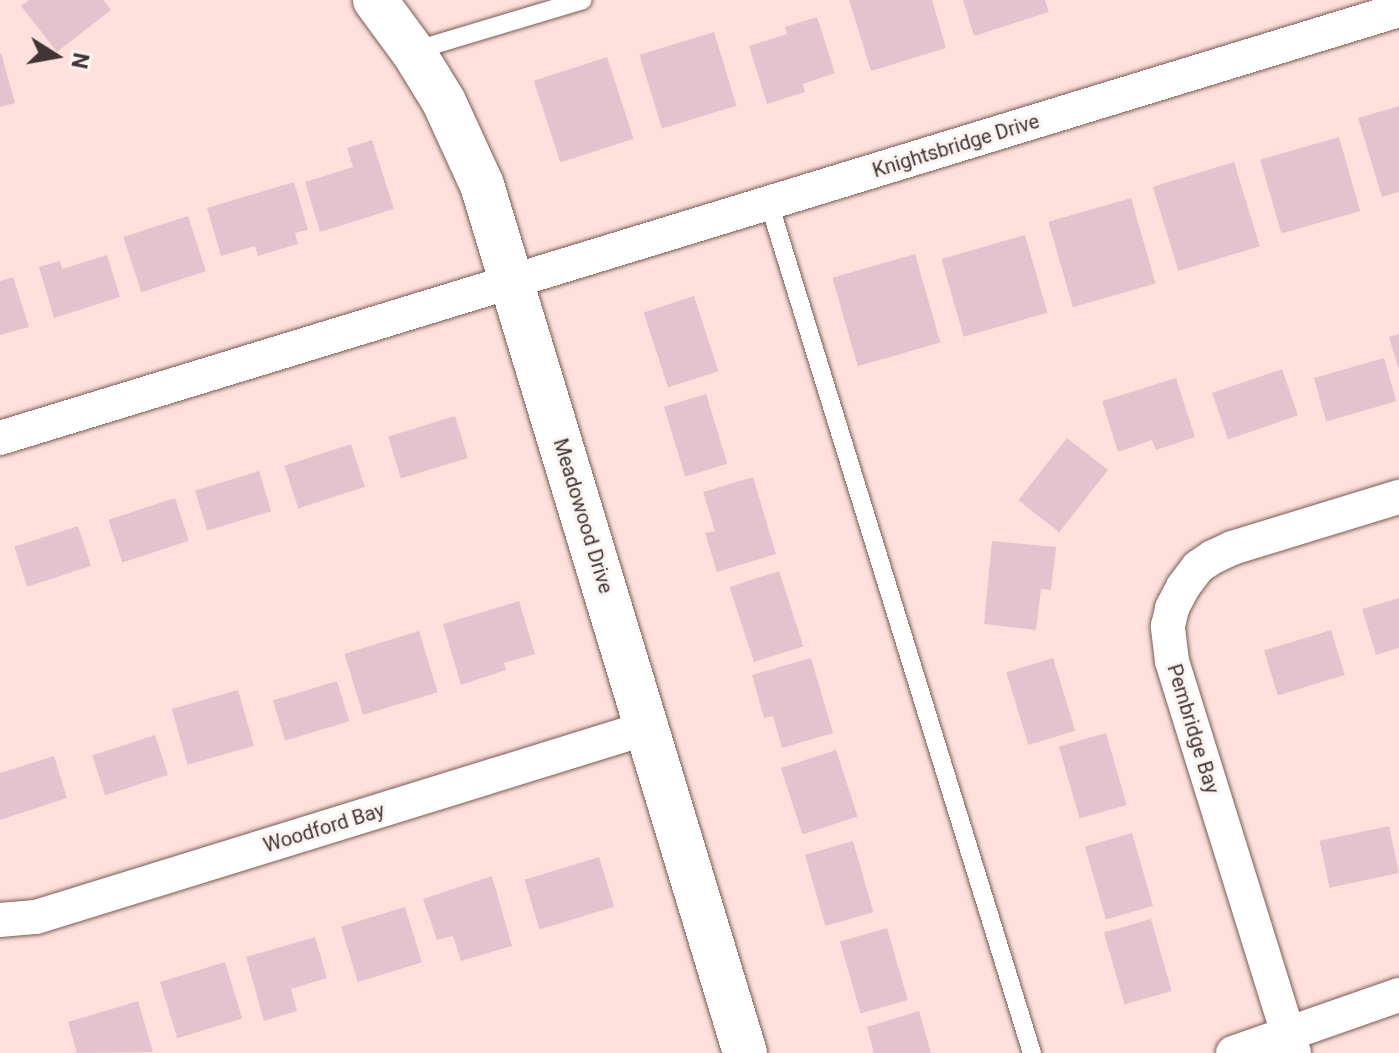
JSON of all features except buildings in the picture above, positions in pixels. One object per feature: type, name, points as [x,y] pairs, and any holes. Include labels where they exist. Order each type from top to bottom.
[{"type":"street","name":"Meadowood Drive","points":[[375,0],[412,51],[466,147],[482,185],[745,1053]]},
{"type":"street","name":"Knightsbridge Drive","points":[[512,280],[1399,10]]},
{"type":"street","points":[[0,438],[512,280]]},
{"type":"street","name":"Pembridge Bay","points":[[1291,1042],[1172,661],[1167,641],[1172,608],[1190,576],[1213,557],[1232,548],[1399,497]]},
{"type":"street","name":"Woodford Bay","points":[[0,920],[36,917],[647,728]]},
{"type":"street","points":[[1233,1053],[1291,1042],[1399,995]]},
{"type":"lane","points":[[412,51],[583,0]]},
{"type":"lane","points":[[769,203],[1032,1053]]}]
